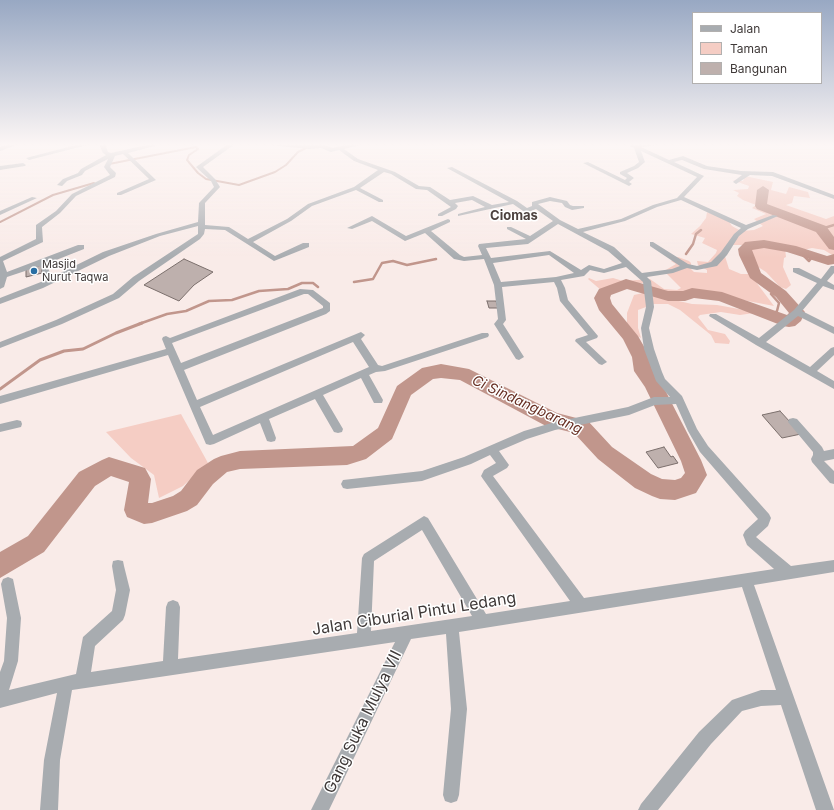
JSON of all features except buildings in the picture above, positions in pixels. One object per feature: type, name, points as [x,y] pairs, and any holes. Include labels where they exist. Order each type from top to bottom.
[{"type":"street","points":[[60,185],[63,182]]},
{"type":"street","points":[[0,287],[4,276],[0,261],[40,240],[38,226],[58,212],[76,193],[100,182]]},
{"type":"street","points":[[119,194],[149,182]]},
{"type":"street","points":[[0,345],[59,322],[116,296],[136,279],[198,238],[200,235],[202,203],[216,189],[212,182]]},
{"type":"street","points":[[247,242],[289,220],[310,205],[356,188],[365,182]]},
{"type":"street","points":[[408,182],[418,188],[428,188],[455,206],[454,208],[440,215]]},
{"type":"street","points":[[476,182],[514,202],[526,211],[536,206]]},
{"type":"street","points":[[624,182],[632,185]]},
{"type":"street","points":[[577,231],[623,220],[681,198],[695,182]]},
{"type":"street","points":[[794,182],[834,197]]},
{"type":"street","points":[[356,188],[380,200]]},
{"type":"street","points":[[1,212],[34,198]]},
{"type":"street","points":[[450,202],[473,198],[492,208]]},
{"type":"street","points":[[681,198],[746,228]]},
{"type":"street","points":[[536,206],[534,203],[553,199],[566,202],[567,206],[572,208],[582,207]]},
{"type":"street","points":[[460,215],[514,202]]},
{"type":"street","points":[[536,206],[558,221],[611,249],[647,281],[650,311],[645,328],[649,349],[661,380],[679,400],[693,431],[704,449],[766,518],[764,522],[749,535],[751,541],[789,573]]},
{"type":"street","points":[[653,244],[686,266],[697,268],[714,264],[724,253],[736,235],[746,228],[775,216]]},
{"type":"street","points":[[350,228],[372,218],[402,238],[448,221]]},
{"type":"street","points":[[519,357],[498,324],[502,320],[498,284],[486,259],[482,246],[524,242],[532,239],[558,221]]},
{"type":"street","points":[[0,301],[50,281],[106,254],[158,235],[201,225],[227,228],[274,259],[306,245]]},
{"type":"street","points":[[509,228],[532,239]]},
{"type":"street","points":[[426,230],[457,257],[464,259],[486,259],[550,253],[581,274]]},
{"type":"street","points":[[4,276],[42,263],[81,247]]},
{"type":"street","points":[[42,263],[50,281]]},
{"type":"street","points":[[498,284],[556,279],[581,274],[589,267],[604,271],[627,264]]},
{"type":"street","points":[[642,275],[673,272],[686,266]]},
{"type":"street","points":[[759,343],[797,312],[834,268]]},
{"type":"street","points":[[796,270],[834,288]]},
{"type":"street","points":[[556,279],[564,301],[594,336],[579,341],[602,362]]},
{"type":"street","points":[[0,400],[168,344],[303,291],[310,292],[327,305],[327,309],[323,312],[179,368]]},
{"type":"street","points":[[797,312],[834,331]]},
{"type":"street","points":[[713,316],[834,385]]},
{"type":"street","points":[[168,344],[210,441],[375,368],[382,369],[485,335]]},
{"type":"street","points":[[195,405],[358,336],[375,368]]},
{"type":"street","points":[[810,372],[834,350]]},
{"type":"street","points":[[363,373],[378,400]]},
{"type":"street","points":[[317,394],[338,429]]},
{"type":"street","points":[[347,484],[422,476],[467,461],[524,435],[582,420],[630,411],[654,401],[679,400]]},
{"type":"street","points":[[263,418],[271,438]]},
{"type":"street","points":[[793,422],[814,445],[819,457],[816,459],[834,480]]},
{"type":"street","points":[[0,428],[17,424]]},
{"type":"street","points":[[492,449],[503,465],[488,473],[487,476],[581,605]]},
{"type":"street","points":[[819,457],[834,454]]},
{"type":"street","points":[[364,639],[368,558],[424,522],[483,621]]},
{"type":"street","points":[[50,810],[52,760],[74,682],[88,642],[118,615],[123,590],[118,566]]},
{"type":"street","name":"Jalan Ciburial Pintu Ledang","points":[[0,700],[74,682],[407,633],[834,566]]},
{"type":"street","points":[[746,580],[825,810]]},
{"type":"street","points":[[0,695],[12,661],[14,618],[8,584]]},
{"type":"street","points":[[170,668],[173,607]]},
{"type":"street","points":[[451,795],[459,709],[452,626]]},
{"type":"street","name":"Gang Suka Mulya VII","points":[[320,810],[407,633]]},
{"type":"street","points":[[647,810],[704,738],[737,705],[761,698],[787,697]]},
{"type":"green space","points":[[737,182],[773,182],[771,190],[786,194],[789,187],[808,192],[810,198],[794,196],[792,203],[786,205],[826,219],[834,216],[834,256],[824,250],[812,248],[803,250],[789,247],[785,248],[786,257],[784,258],[783,267],[791,285],[786,289],[780,287],[766,272],[755,265],[750,257],[749,248],[746,245],[732,245],[724,253],[729,269],[741,274],[750,274],[774,306],[695,291],[682,294],[659,292],[654,291],[645,283],[625,283],[602,291],[588,279],[589,278],[596,281],[613,278],[623,281],[650,279],[664,289],[677,290],[681,288],[664,271],[676,264],[671,261],[678,257],[689,261],[691,263],[691,269],[694,272],[707,273],[707,270],[698,265],[697,261],[708,262],[717,250],[702,243],[705,238],[691,234],[706,218],[707,212],[728,220],[732,226],[741,231],[754,230],[763,226],[754,219],[766,214],[752,208],[756,205],[743,200],[737,196],[739,193],[733,190],[748,189],[749,186]]},
{"type":"green space","points":[[643,293],[692,304],[717,305],[754,313],[740,315],[721,312],[700,315],[698,317],[708,330],[725,334],[730,341],[729,344],[715,343],[711,335],[680,310],[668,304],[654,304],[638,310],[638,328],[641,338],[631,333],[627,326],[627,313],[634,295]]},
{"type":"green space","points":[[181,414],[208,463],[183,486],[159,498],[154,475],[131,458],[106,432]]},
{"type":"waterway","points":[[221,182],[239,185],[248,182]]},
{"type":"waterway","points":[[0,222],[53,195],[94,183]]},
{"type":"waterway","name":"Ci Sindangbarang","points":[[763,190],[761,206],[821,229],[834,246]]},
{"type":"waterway","points":[[821,229],[834,225]]},
{"type":"waterway","points":[[686,254],[693,244],[696,234],[701,230]]},
{"type":"waterway","name":"Ci Sindangbarang","points":[[0,566],[36,544],[76,495],[87,479],[109,466],[137,475],[140,479],[140,488],[135,510],[144,514],[152,513],[179,504],[189,498],[205,477],[221,465],[240,460],[347,456],[359,453],[385,433],[404,391],[428,373],[441,371],[463,374],[499,391],[553,420],[581,427],[605,453],[624,468],[643,481],[660,489],[675,490],[688,486],[696,475],[691,460],[660,401],[653,384],[643,371],[641,357],[630,336],[605,306],[602,298],[604,292],[626,284],[668,296],[685,296],[692,293],[722,297],[789,322],[795,317],[797,312],[781,294],[755,275],[746,255],[745,249],[750,245],[764,244],[791,249],[802,254],[828,261],[834,258]]},
{"type":"waterway","points":[[802,254],[809,261],[813,256]]},
{"type":"waterway","points":[[354,282],[373,279],[382,263],[393,261],[407,265],[436,259]]},
{"type":"waterway","points":[[139,324],[167,314],[186,311],[209,301],[232,300],[259,291],[288,289],[302,283],[313,283],[318,287]]},
{"type":"waterway","points":[[772,316],[777,311],[779,303],[771,294],[779,292]]},
{"type":"waterway","points":[[0,389],[40,360],[64,351],[83,349],[116,333],[142,323]]},
{"type":"place","name":"Masjid Nurut Taqwa","points":[[34,271]]},
{"type":"district","name":"Ciomas","points":[[514,216]]}]
